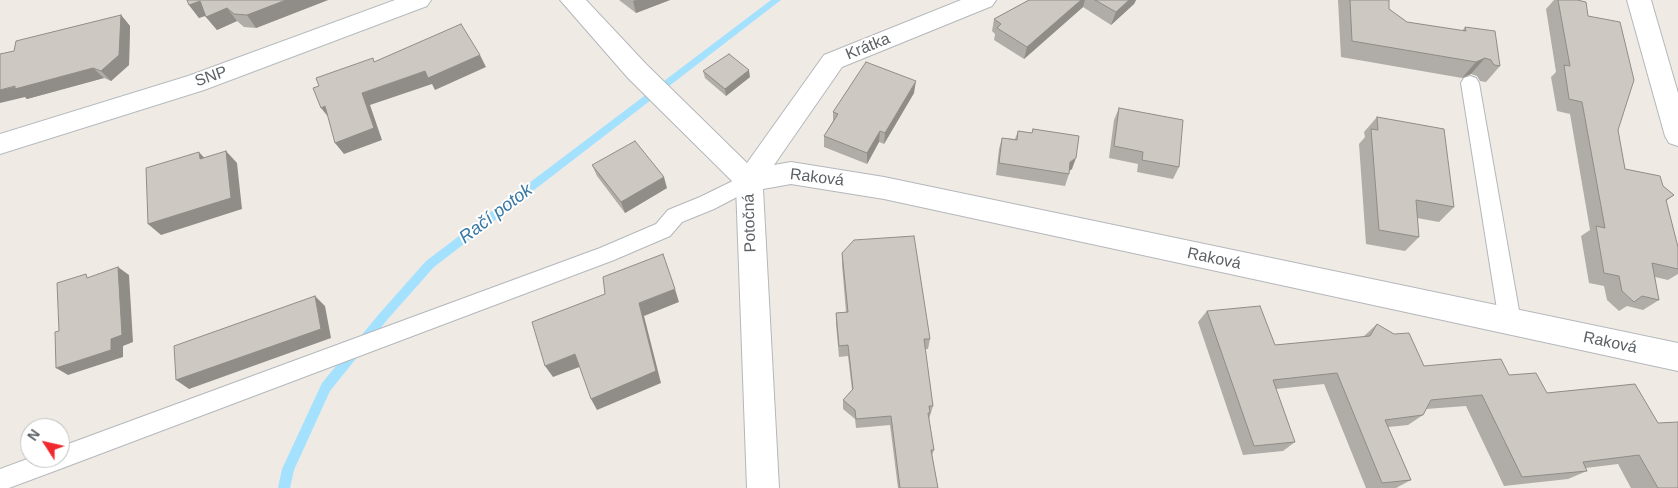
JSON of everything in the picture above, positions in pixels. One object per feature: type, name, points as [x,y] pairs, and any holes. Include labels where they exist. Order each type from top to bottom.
[{"type":"street","name":"SNP","points":[[0,144],[195,84],[418,0]]},
{"type":"street","name":"Potočná","points":[[572,0],[637,71],[749,181],[763,488]]},
{"type":"street","name":"Krátka","points":[[749,181],[833,61],[984,0]]},
{"type":"street","points":[[1639,0],[1678,136]]},
{"type":"street","name":"Raková","points":[[749,181],[791,172],[884,188],[1678,357]]},
{"type":"lane","points":[[1470,83],[1510,322]]},
{"type":"lane","points":[[70,454],[607,254],[663,230],[675,216],[707,203],[749,181]]},
{"type":"lane","points":[[0,480],[32,468]]},
{"type":"building","points":[[187,0],[286,0],[247,15],[234,14],[227,8],[206,17],[200,1],[189,5]]},
{"type":"building","points":[[1029,0],[1081,0],[1027,47],[997,28],[1001,24],[994,19]]},
{"type":"building","points":[[1095,0],[1129,0],[1116,12]]},
{"type":"building","points":[[1350,0],[1389,0],[1389,9],[1407,22],[1466,31],[1465,27],[1495,31],[1500,66],[1494,65],[1491,60],[1485,58],[1476,62],[1352,41]]},
{"type":"building","points":[[1558,0],[1586,2],[1588,16],[1620,22],[1634,80],[1618,130],[1625,169],[1660,176],[1663,186],[1674,195],[1666,200],[1678,247],[1678,269],[1652,263],[1659,300],[1642,296],[1634,302],[1622,291],[1619,276],[1604,273],[1596,226],[1605,228],[1582,102],[1569,99],[1564,65],[1570,66]]},
{"type":"building","points":[[121,15],[119,55],[101,71],[93,68],[15,89],[15,86],[0,90],[0,54],[14,51],[16,41]]},
{"type":"building","points":[[461,24],[480,55],[428,78],[425,71],[362,93],[374,128],[335,143],[325,106],[321,108],[313,88],[319,86],[316,78],[373,58],[374,62]]},
{"type":"building","points":[[729,54],[749,70],[725,89],[703,71]]},
{"type":"building","points":[[866,62],[916,81],[885,133],[880,131],[867,153],[824,136],[838,114],[833,112]]},
{"type":"building","points":[[1119,108],[1183,120],[1179,167],[1142,160],[1143,152],[1114,146]]},
{"type":"building","points":[[1377,117],[1444,129],[1454,207],[1416,200],[1419,237],[1379,230],[1371,129],[1378,130]]},
{"type":"building","points":[[1033,129],[1079,136],[1076,158],[1070,162],[1069,174],[999,163],[1002,138],[1017,140],[1018,131],[1032,133]]},
{"type":"building","points":[[635,141],[664,177],[621,202],[592,165]]},
{"type":"building","points":[[226,151],[231,198],[148,224],[146,168],[199,152],[200,159]]},
{"type":"building","points":[[914,236],[930,339],[924,339],[933,406],[929,406],[930,413],[928,413],[934,450],[931,450],[938,488],[900,488],[891,416],[856,419],[855,410],[843,400],[853,389],[848,345],[839,346],[836,313],[848,312],[842,253],[854,240]]},
{"type":"building","points":[[663,254],[675,289],[639,303],[656,371],[591,399],[575,354],[545,366],[532,322],[605,294],[603,277]]},
{"type":"building","points":[[118,267],[122,335],[111,339],[111,350],[56,368],[55,332],[59,331],[57,283],[86,274],[87,278]]},
{"type":"building","points":[[315,296],[321,329],[176,380],[174,346]]},
{"type":"building","points":[[1260,306],[1275,345],[1370,336],[1377,324],[1394,334],[1409,333],[1424,366],[1501,359],[1509,375],[1536,373],[1547,393],[1635,384],[1658,423],[1678,422],[1678,488],[1658,488],[1639,455],[1583,462],[1587,471],[1522,477],[1482,395],[1431,400],[1423,415],[1385,420],[1411,480],[1382,483],[1337,373],[1273,380],[1295,442],[1254,446],[1207,311]]},
{"type":"waterway","name":"Račí potok","points":[[284,488],[288,469],[326,387],[383,317],[430,264],[777,0]]}]
